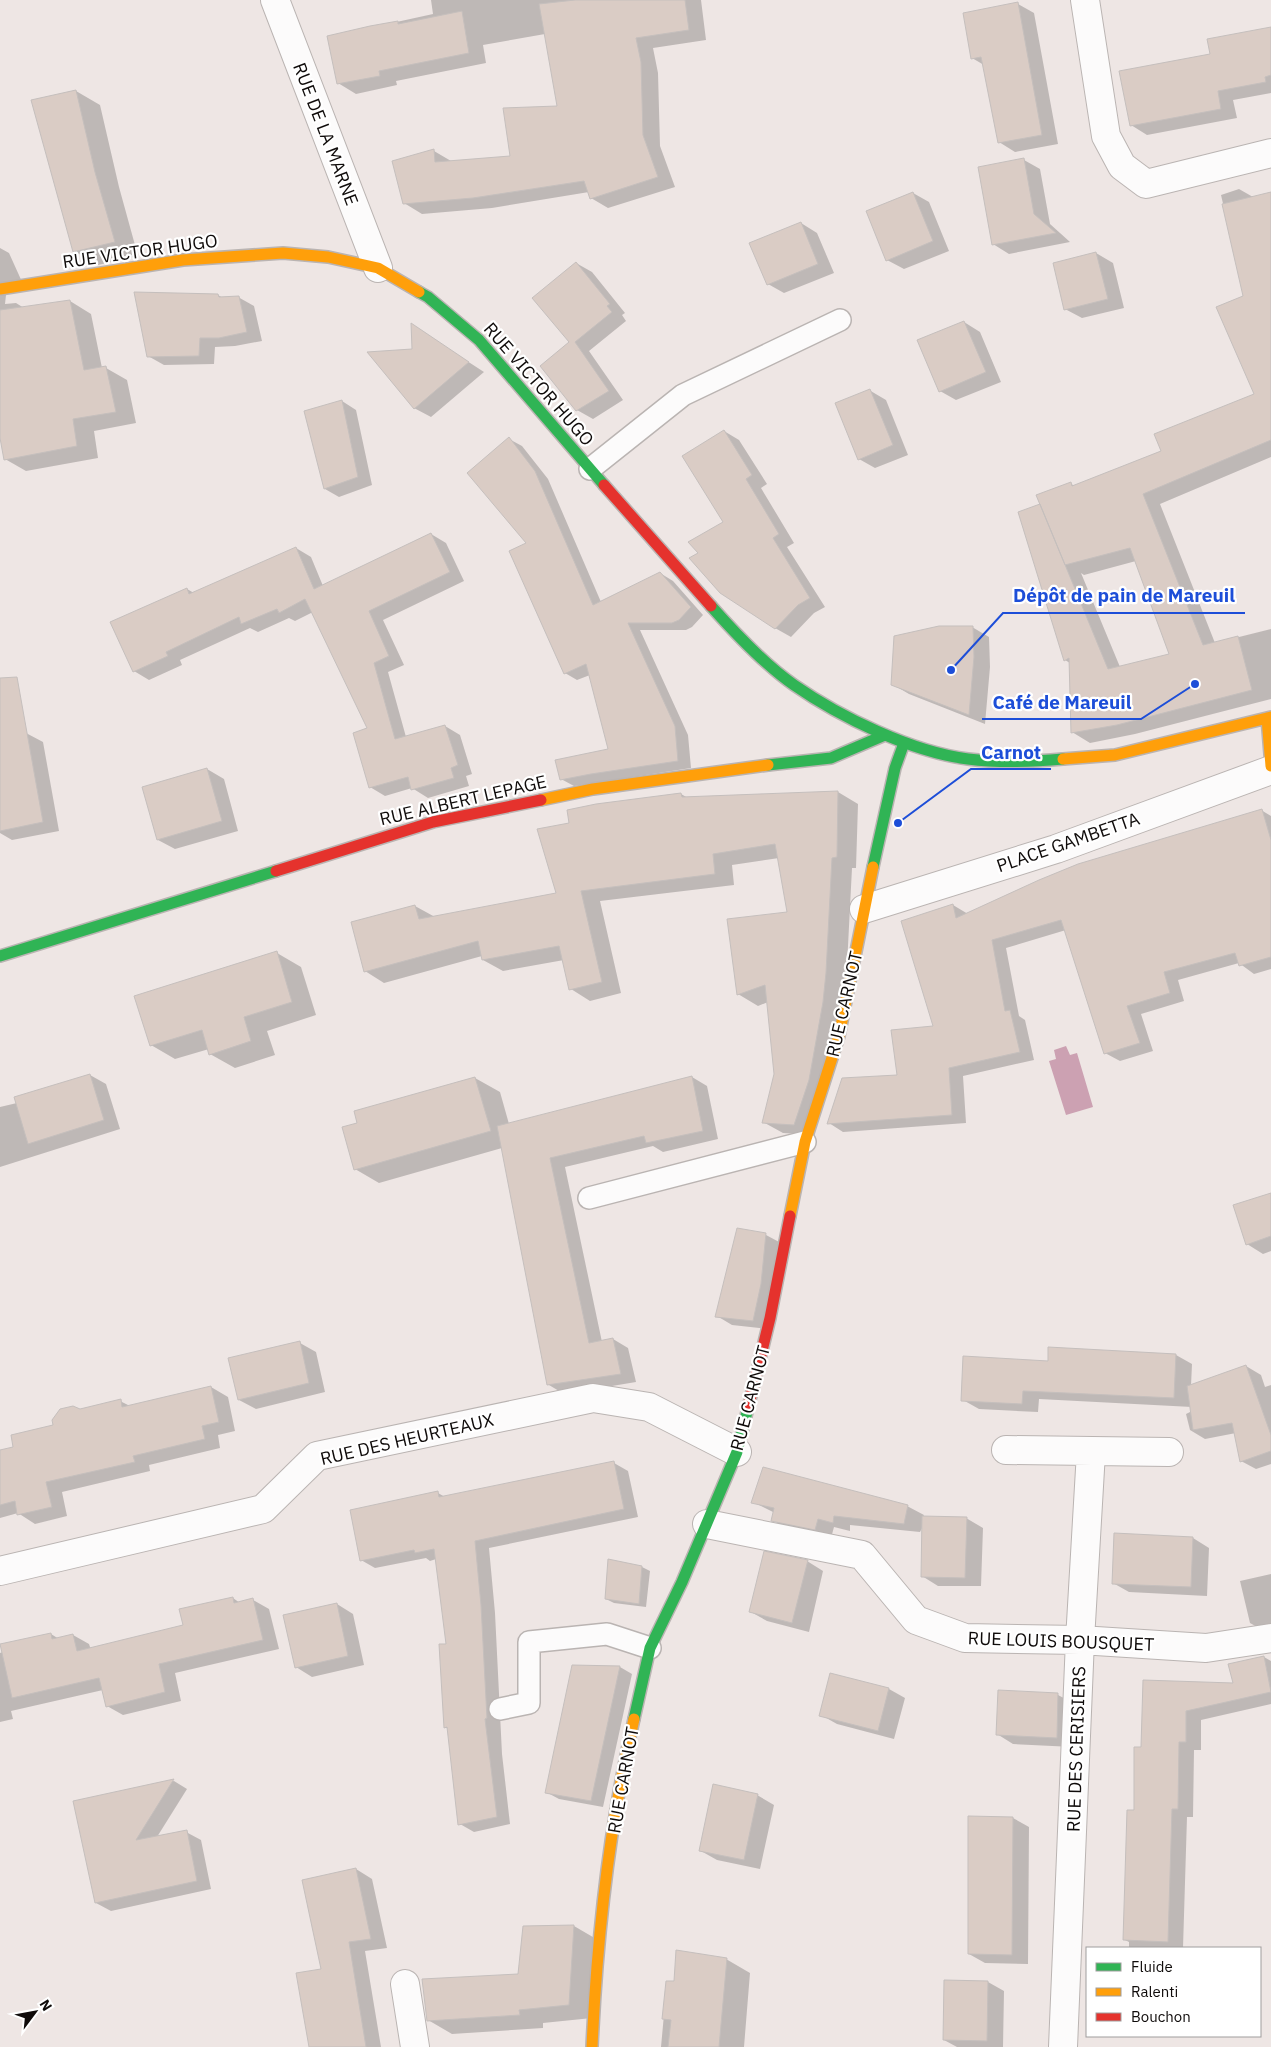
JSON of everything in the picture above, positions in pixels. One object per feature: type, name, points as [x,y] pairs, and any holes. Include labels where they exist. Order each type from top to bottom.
[{"type":"street","name":"RUE DE LA MARNE","points":[[275,0],[378,268]]},
{"type":"street","points":[[1085,0],[1106,136],[1122,166],[1146,184],[1271,153]]},
{"type":"street","name":"RUE VICTOR HUGO","points":[[0,289],[183,260],[282,253],[328,257],[378,268],[428,297],[479,340],[590,469],[736,633],[793,684],[835,710],[904,743]]},
{"type":"street","points":[[904,743],[967,760],[1028,762],[1115,755],[1269,718],[1270,739],[1268,753],[1271,768]]},
{"type":"street","name":"RUE ALBERT LEPAGE","points":[[0,956],[433,822],[593,788],[831,758],[885,735]]},
{"type":"street","name":"RUE CARNOT","points":[[592,2047],[596,1966],[620,1778],[650,1648],[682,1582],[737,1452],[770,1318],[805,1142],[839,1036],[864,909],[895,768],[904,743]]},
{"type":"street","name":"PLACE GAMBETTA","points":[[864,909],[1056,849],[1271,768]]},
{"type":"street","name":"RUE DES HEURTEAUX","points":[[0,1570],[263,1509],[318,1456],[593,1398],[650,1407],[737,1452]]},
{"type":"street","points":[[1006,1450],[1169,1452]]},
{"type":"street","name":"RUE DES CERISIERS","points":[[1063,2047],[1080,1640],[1091,1452]]},
{"type":"street","name":"RUE LOUIS BOUSQUET","points":[[707,1524],[862,1555],[916,1620],[965,1638],[1080,1640],[1206,1648],[1271,1638]]},
{"type":"street","points":[[405,1984],[415,2047]]},
{"type":"lane","points":[[590,469],[683,395],[840,320]]},
{"type":"lane","points":[[589,1198],[805,1142]]},
{"type":"lane","points":[[500,1709],[529,1703],[530,1642],[607,1634],[650,1648]]},
{"type":"shaded area","points":[[1066,1046],[1070,1055],[1077,1053],[1093,1107],[1066,1115],[1049,1061],[1056,1059],[1054,1050]]},
{"type":"building","points":[[575,0],[685,0],[689,30],[636,38],[641,62],[643,135],[658,177],[590,199],[584,181],[473,198],[403,204],[392,161],[434,149],[435,162],[510,156],[503,108],[557,106],[539,4]]},
{"type":"building","points":[[1018,2],[1042,135],[998,143],[981,57],[971,59],[963,13]]},
{"type":"building","points":[[462,11],[469,53],[379,71],[380,76],[337,84],[327,36],[370,26],[398,21],[398,24]]},
{"type":"building","points":[[1271,27],[1271,75],[1265,77],[1266,82],[1218,91],[1221,109],[1130,126],[1119,71],[1210,54],[1207,39]]},
{"type":"building","points":[[76,90],[95,172],[115,242],[73,252],[31,100]]},
{"type":"building","points":[[1024,158],[1034,214],[1056,233],[992,245],[978,167]]},
{"type":"building","points":[[913,192],[933,241],[886,261],[866,211]]},
{"type":"building","points":[[1271,192],[1271,440],[1143,494],[1203,645],[1238,636],[1252,690],[1117,725],[1071,733],[1069,658],[1064,661],[1018,512],[1040,504],[1036,495],[1071,482],[1072,486],[1161,451],[1154,434],[1254,394],[1216,307],[1243,296],[1222,204]],"holes":[[[1130,548],[1169,654],[1108,669],[1065,565]]]},
{"type":"building","points":[[801,222],[818,264],[767,285],[749,243]]},
{"type":"building","points":[[1096,252],[1108,299],[1064,310],[1053,263]]},
{"type":"building","points":[[576,262],[610,304],[607,306],[612,312],[575,342],[609,391],[576,411],[540,366],[569,342],[532,298]]},
{"type":"building","points":[[134,292],[218,294],[219,297],[239,296],[247,332],[219,338],[200,338],[199,356],[147,357]]},
{"type":"building","points":[[70,300],[84,370],[106,366],[116,412],[73,419],[77,446],[4,460],[0,438],[0,310]]},
{"type":"building","points":[[964,321],[986,372],[939,392],[917,340]]},
{"type":"building","points":[[411,323],[469,362],[414,409],[367,352],[412,349]]},
{"type":"building","points":[[870,389],[893,445],[858,460],[835,403]]},
{"type":"building","points":[[342,400],[358,477],[324,489],[304,411]]},
{"type":"building","points":[[724,430],[752,475],[746,479],[779,534],[773,538],[810,598],[798,605],[775,629],[720,593],[689,558],[698,553],[688,542],[723,522],[682,456]]},
{"type":"building","points":[[509,437],[535,471],[593,605],[660,572],[691,607],[679,620],[672,623],[628,623],[675,726],[678,761],[560,780],[555,760],[608,749],[586,664],[564,674],[509,551],[526,543],[467,473]]},
{"type":"building","points":[[431,533],[450,572],[369,611],[389,656],[374,663],[395,739],[445,725],[458,765],[451,768],[454,778],[411,790],[408,777],[369,788],[353,733],[367,728],[305,599],[279,613],[277,609],[241,624],[239,617],[166,652],[168,656],[133,672],[110,622],[187,588],[189,594],[296,547],[314,589]]},
{"type":"building","points":[[939,626],[973,626],[974,657],[969,715],[891,685],[894,636]]},
{"type":"building","points":[[17,677],[43,822],[0,831],[0,678]]},
{"type":"building","points":[[207,768],[222,821],[157,840],[142,787]]},
{"type":"building","points":[[838,791],[837,857],[832,858],[823,1002],[809,1080],[794,1125],[762,1123],[774,1074],[765,985],[737,995],[727,919],[787,912],[775,844],[713,854],[715,874],[581,891],[602,982],[569,990],[559,946],[482,960],[478,941],[364,972],[351,922],[415,905],[419,919],[556,893],[537,829],[569,823],[567,810],[596,804],[681,793],[682,797]]},
{"type":"building","points":[[1262,809],[1271,840],[1271,957],[1239,966],[1235,953],[1164,972],[1170,993],[1127,1006],[1140,1043],[1104,1054],[1061,920],[992,940],[1005,1011],[1010,1010],[1020,1052],[949,1068],[952,1115],[827,1124],[842,1078],[897,1075],[891,1030],[933,1026],[901,921],[953,904],[956,918],[1078,864]]},
{"type":"building","points":[[277,951],[292,1002],[244,1017],[251,1041],[209,1055],[202,1030],[150,1046],[134,996]]},
{"type":"building","points":[[90,1074],[104,1120],[28,1144],[14,1097]]},
{"type":"building","points":[[692,1076],[703,1131],[646,1143],[644,1136],[550,1158],[589,1343],[613,1338],[621,1374],[547,1385],[497,1126]]},
{"type":"building","points":[[475,1077],[491,1131],[354,1170],[342,1127],[357,1123],[354,1111]]},
{"type":"building","points":[[1271,1193],[1271,1236],[1246,1245],[1233,1205]]},
{"type":"building","points":[[737,1228],[766,1233],[761,1284],[753,1321],[715,1317]]},
{"type":"building","points":[[300,1341],[309,1383],[238,1400],[228,1358]]},
{"type":"building","points":[[1048,1347],[1176,1354],[1174,1398],[1023,1391],[1022,1404],[961,1401],[963,1356],[1048,1361]]},
{"type":"building","points":[[1246,1365],[1271,1435],[1271,1451],[1240,1462],[1232,1423],[1193,1430],[1187,1386]]},
{"type":"building","points":[[211,1386],[219,1422],[202,1426],[205,1439],[133,1456],[135,1462],[46,1482],[52,1507],[17,1515],[15,1501],[0,1505],[0,1450],[13,1447],[11,1435],[53,1425],[52,1420],[60,1409],[73,1406],[80,1409],[121,1399],[122,1407]]},
{"type":"building","points":[[614,1461],[624,1509],[475,1541],[481,1605],[487,1718],[485,1719],[497,1817],[458,1825],[447,1727],[444,1728],[439,1644],[446,1644],[434,1549],[415,1553],[414,1550],[360,1561],[350,1510],[438,1491],[439,1497]]},
{"type":"building","points":[[763,1467],[908,1505],[904,1524],[834,1516],[833,1523],[818,1519],[815,1530],[771,1521],[774,1508],[751,1503]]},
{"type":"building","points":[[922,1516],[967,1517],[965,1578],[921,1577]]},
{"type":"building","points":[[1114,1533],[1193,1537],[1191,1587],[1112,1584]]},
{"type":"building","points":[[764,1551],[808,1560],[792,1623],[749,1612]]},
{"type":"building","points":[[608,1559],[642,1566],[639,1604],[605,1599]]},
{"type":"building","points":[[233,1597],[234,1603],[253,1598],[263,1640],[159,1664],[165,1692],[106,1707],[99,1678],[12,1698],[0,1644],[51,1633],[52,1639],[73,1634],[77,1651],[183,1625],[179,1609]]},
{"type":"building","points":[[337,1603],[348,1656],[295,1668],[283,1615]]},
{"type":"building","points":[[1264,1656],[1271,1692],[1186,1711],[1186,1742],[1179,1742],[1178,1809],[1172,1809],[1168,1942],[1123,1940],[1127,1810],[1134,1810],[1134,1747],[1141,1747],[1143,1680],[1233,1683],[1228,1664]]},
{"type":"building","points":[[572,1665],[620,1666],[591,1801],[545,1793]]},
{"type":"building","points":[[830,1673],[889,1688],[878,1731],[819,1716]]},
{"type":"building","points":[[998,1690],[1058,1693],[1057,1738],[996,1735]]},
{"type":"building","points":[[174,1779],[136,1840],[187,1830],[197,1881],[95,1903],[73,1801]]},
{"type":"building","points":[[713,1784],[758,1794],[744,1860],[699,1851]]},
{"type":"building","points":[[968,1816],[1013,1817],[1012,1955],[968,1954]]},
{"type":"building","points":[[356,1868],[371,1939],[349,1942],[366,2047],[309,2047],[296,1973],[321,1969],[302,1880]]},
{"type":"building","points":[[574,1925],[569,2005],[519,2010],[520,2015],[427,2021],[422,1979],[518,1974],[523,1926]]},
{"type":"building","points":[[676,1950],[727,1958],[719,2047],[668,2047],[671,2020],[662,2019],[666,1981],[674,1981]]},
{"type":"building","points":[[944,1980],[988,1981],[987,2041],[943,2040]]},
{"type":"traffic: fast","points":[[419,292],[428,297],[479,340],[604,485]]},
{"type":"traffic: fast","points":[[711,606],[750,648],[794,685],[855,721],[900,741],[946,755],[968,759],[1015,762],[1063,759]]},
{"type":"traffic: fast","points":[[768,765],[831,758],[885,735]]},
{"type":"traffic: fast","points":[[873,867],[895,768],[904,743]]},
{"type":"traffic: fast","points":[[0,956],[276,871]]},
{"type":"traffic: fast","points":[[634,1719],[650,1648],[682,1582],[737,1452],[748,1408]]},
{"type":"traffic: slow","points":[[0,289],[183,260],[283,253],[328,257],[378,268],[419,292]]},
{"type":"traffic: slow","points":[[1063,759],[1115,755],[1271,717]]},
{"type":"traffic: slow","points":[[1267,718],[1271,766]]},
{"type":"traffic: slow","points":[[541,800],[593,789],[768,765]]},
{"type":"traffic: slow","points":[[790,1216],[805,1142],[839,1036],[873,867]]},
{"type":"traffic: slow","points":[[592,2047],[597,1964],[611,1841],[634,1719]]},
{"type":"traffic: jam","points":[[604,485],[711,606]]},
{"type":"traffic: jam","points":[[276,871],[433,822],[541,800]]},
{"type":"traffic: jam","points":[[748,1408],[770,1318],[790,1216]]},
{"type":"place","name":"Dépôt de pain de Mareuil","points":[[951,670]]},
{"type":"place","name":"Café de Mareuil","points":[[1195,684]]},
{"type":"place","name":"Carnot","points":[[898,823]]}]
